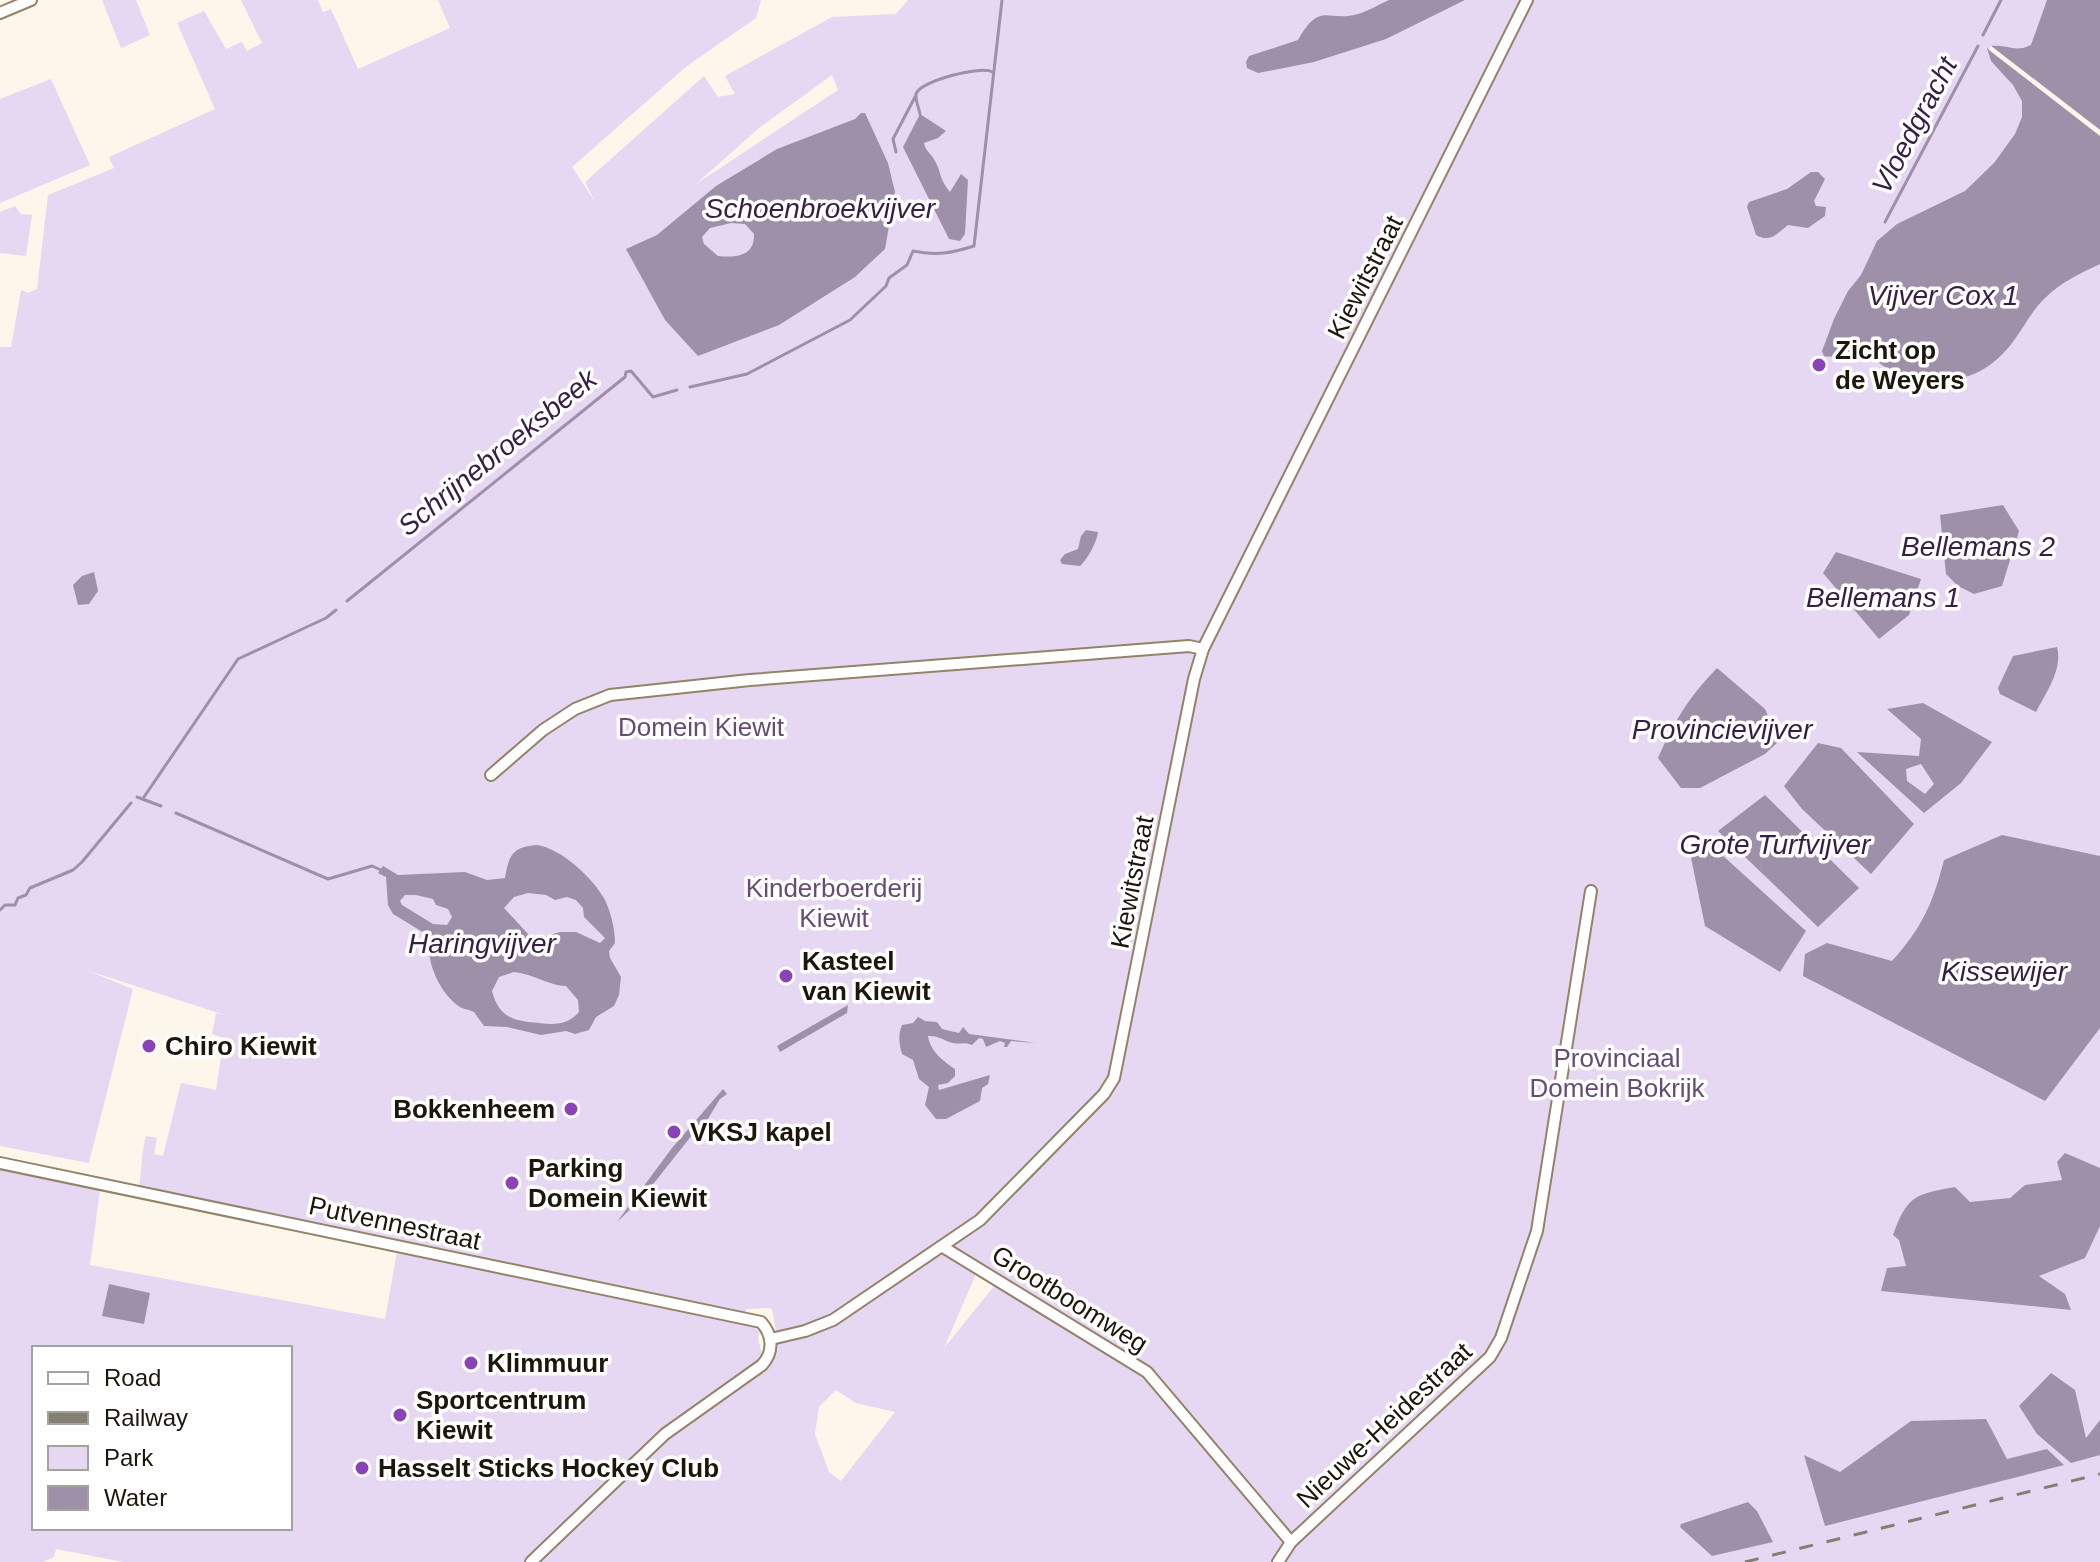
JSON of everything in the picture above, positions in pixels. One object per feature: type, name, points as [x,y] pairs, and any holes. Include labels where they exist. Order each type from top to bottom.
[{"type":"street","points":[[0,13],[31,0]]},
{"type":"street","name":"Kiewitstraat","points":[[771,1339],[833,1320],[980,1220],[1104,1094],[1114,1078],[1191,692],[1203,649],[1527,0]]},
{"type":"street","points":[[491,775],[543,730],[575,709],[610,695],[750,680],[1189,646],[1203,649]]},
{"type":"street","name":"Nieuwe-Heidestraat","points":[[1278,1562],[1291,1542],[1490,1357],[1501,1338],[1537,1231],[1591,891]]},
{"type":"street","name":"Putvennestraat","points":[[0,1163],[753,1319],[767,1329],[771,1339]]},
{"type":"street","name":"Grootboomweg","points":[[943,1247],[1147,1372],[1291,1542]]},
{"type":"street","points":[[531,1562],[665,1434],[762,1365],[771,1350],[771,1339]]},
{"type":"green space","points":[[102,0],[136,0],[150,35],[121,48]]},
{"type":"green space","points":[[241,0],[318,0],[323,12],[331,9],[358,69],[450,28],[438,0],[761,0],[756,18],[687,66],[572,167],[596,203],[585,182],[704,76],[718,97],[735,94],[725,76],[832,17],[896,14],[908,0],[2100,0],[2100,1562],[537,1562],[566,1523],[525,1562],[124,1562],[56,1549],[54,1557],[43,1562],[0,1562],[0,1169],[100,1190],[90,1265],[385,1319],[397,1252],[567,1288],[571,1277],[139,1186],[146,1136],[157,1138],[154,1154],[163,1156],[181,1083],[216,1090],[224,1038],[212,1034],[216,1013],[228,1016],[86,970],[133,989],[89,1163],[0,1146],[0,347],[11,347],[21,290],[28,293],[37,289],[48,195],[114,168],[109,157],[215,109],[177,23],[204,11],[226,49],[242,42],[247,51],[262,43]],"holes":[[[832,75],[838,90],[696,184],[759,128]],[[977,1273],[995,1285],[944,1348]],[[747,1309],[772,1309],[778,1343],[762,1355],[758,1338],[760,1331],[743,1321]],[[836,1390],[856,1403],[895,1412],[841,1481],[829,1472],[815,1434],[819,1407]]]},
{"type":"green space","points":[[51,79],[90,165],[0,203],[0,99]]},
{"type":"green space","points":[[15,206],[21,214],[32,215],[26,256],[0,253],[0,212]]},
{"type":"water","points":[[1389,0],[1465,0],[1386,39],[1314,62],[1258,73],[1247,68],[1249,56],[1298,40],[1313,20],[1319,17],[1358,14]]},
{"type":"water","points":[[2047,0],[2100,0],[2100,130],[1991,46],[2020,48],[2031,45]]},
{"type":"water","name":"Vijver Cox 1","points":[[1987,48],[2100,135],[2100,264],[2050,293],[2004,352],[1981,371],[1968,376],[1940,381],[1908,378],[1860,352],[1824,356],[1822,351],[1834,319],[1848,291],[1861,275],[1877,241],[1897,224],[1965,191],[1994,163],[2015,134],[2022,117],[2022,101],[2013,85],[1991,61]]},
{"type":"water","name":"Schoenbroekvijver","points":[[865,113],[888,163],[895,192],[885,249],[855,277],[779,325],[698,356],[665,320],[626,249],[657,235],[716,186],[777,149]],"holes":[[[731,223],[745,224],[754,234],[751,247],[743,254],[718,256],[704,244],[702,237],[710,228]]]},
{"type":"water","points":[[920,114],[946,131],[924,143],[946,187],[950,192],[961,174],[968,180],[965,234],[960,241],[949,239],[903,147]]},
{"type":"water","points":[[1811,172],[1818,172],[1825,179],[1814,201],[1816,206],[1826,207],[1825,216],[1808,228],[1788,225],[1769,238],[1756,235],[1747,207],[1749,202],[1787,189]]},
{"type":"water","name":"Bellemans 2","points":[[2003,505],[2019,531],[2002,586],[1974,594],[1958,586],[1946,574],[1940,515]]},
{"type":"water","points":[[1086,530],[1098,532],[1086,560],[1080,566],[1062,564],[1060,560],[1065,554],[1078,549]]},
{"type":"water","name":"Bellemans 1","points":[[1836,552],[1921,579],[1909,615],[1879,639],[1823,573]]},
{"type":"water","points":[[94,572],[98,591],[89,604],[78,605],[73,585],[82,576]]},
{"type":"water","points":[[2057,647],[2056,672],[2036,712],[2000,694],[1998,688],[2013,656]]},
{"type":"water","name":"Provincievijver","points":[[1717,668],[1765,709],[1779,741],[1765,754],[1700,788],[1681,788],[1658,758],[1683,710]]},
{"type":"water","points":[[1923,703],[1992,742],[1961,783],[1924,813],[1857,752],[1919,756],[1921,739],[1887,709]],"holes":[[[1921,764],[1934,784],[1925,794],[1907,781],[1906,769]]]},
{"type":"water","points":[[1818,743],[1841,748],[1914,824],[1871,874],[1802,809],[1784,786]]},
{"type":"water","name":"Grote Turfvijver","points":[[1765,795],[1859,888],[1818,927],[1718,831]]},
{"type":"water","points":[[1700,835],[1806,931],[1780,972],[1705,926],[1689,848]]},
{"type":"water","name":"Kissewijer","points":[[2002,835],[2100,856],[2100,1028],[2045,1101],[1803,976],[1805,954],[1827,943],[1892,961],[1925,914],[1944,860]]},
{"type":"water","name":"Haringvijver","points":[[537,845],[556,852],[585,874],[600,891],[612,921],[615,943],[609,951],[621,977],[619,995],[614,1006],[596,1017],[589,1030],[575,1034],[566,1031],[541,1035],[507,1027],[484,1026],[474,1012],[457,1005],[444,992],[431,964],[431,937],[393,914],[388,905],[386,877],[378,873],[383,866],[398,875],[465,872],[487,880],[505,878],[514,853]],"holes":[[[528,893],[546,895],[555,900],[567,897],[576,900],[583,908],[584,917],[605,938],[600,943],[576,932],[543,937],[529,935],[504,908],[514,897]],[[405,895],[433,899],[436,905],[448,909],[452,917],[447,925],[433,924],[402,905],[400,901]],[[514,972],[566,986],[578,1000],[579,1012],[565,1022],[555,1024],[515,1019],[503,1012],[495,1000],[492,991],[499,977]]]},
{"type":"water","points":[[848,1005],[847,1013],[780,1052],[777,1046]]},
{"type":"water","points":[[918,1017],[937,1022],[942,1029],[959,1033],[963,1027],[969,1034],[1036,1043],[1011,1041],[1004,1047],[1005,1043],[1000,1041],[986,1047],[983,1039],[979,1038],[972,1045],[928,1036],[934,1051],[955,1069],[955,1076],[948,1083],[938,1085],[939,1090],[990,1075],[988,1084],[982,1088],[980,1101],[946,1119],[936,1119],[925,1105],[929,1087],[919,1079],[913,1060],[902,1054],[900,1047],[902,1025],[913,1023]]},
{"type":"water","points":[[723,1089],[727,1094],[720,1099],[706,1122],[641,1195],[640,1200],[617,1222],[672,1148]]},
{"type":"water","points":[[2065,1153],[2100,1168],[2100,1226],[2085,1258],[2039,1276],[2065,1294],[2071,1310],[1881,1291],[1887,1268],[1906,1266],[1899,1240],[1893,1235],[1903,1212],[1914,1199],[1955,1187],[1970,1202],[2010,1198],[2025,1185],[2062,1180],[2057,1162]]},
{"type":"water","points":[[109,1284],[150,1293],[144,1324],[102,1316]]},
{"type":"water","points":[[2051,1373],[2075,1390],[2086,1438],[2100,1420],[2100,1455],[2071,1463],[2037,1434],[2019,1406]]},
{"type":"water","points":[[1986,1419],[2007,1459],[2047,1449],[2064,1465],[1825,1526],[1804,1455],[1840,1472],[1911,1421]]},
{"type":"water","points":[[1748,1502],[1757,1511],[1773,1542],[1712,1556],[1680,1527],[1681,1524]]},
{"type":"pier","points":[[1991,46],[2100,130],[2100,136],[1989,50]]},
{"type":"waterway","name":"Schrijnebroeksbeek","points":[[690,387],[747,374],[850,320],[886,286],[889,278],[907,265],[913,251],[944,253],[974,246],[1002,0]]},
{"type":"waterway","name":"Vloedgracht","points":[[1983,35],[2001,0]]},
{"type":"waterway","name":"Vloedgracht","points":[[1885,222],[1978,46]]},
{"type":"waterway","points":[[920,114],[916,94],[928,84],[965,72],[992,72]]},
{"type":"waterway","points":[[896,152],[893,139],[915,97]]},
{"type":"waterway","name":"Schrijnebroeksbeek","points":[[347,601],[625,377],[626,372],[631,371],[653,397],[677,390]]},
{"type":"waterway","name":"Schrijnebroeksbeek","points":[[144,797],[238,659],[326,618],[336,610]]},
{"type":"waterway","points":[[137,797],[161,806]]},
{"type":"waterway","name":"Schrijnebroeksbeek","points":[[0,910],[5,905],[15,905],[30,888],[73,870],[131,803]]},
{"type":"waterway","points":[[176,813],[328,879],[372,866],[381,870]]},
{"type":"railway","points":[[1745,1562],[2100,1474]]},
{"type":"place","name":"Zicht op de Weyers","points":[[1819,365]]},
{"type":"place","name":"Kasteel van Kiewit","points":[[786,976]]},
{"type":"place","name":"Chiro Kiewit","points":[[149,1046]]},
{"type":"place","name":"Bokkenheem","points":[[571,1109]]},
{"type":"place","name":"VKSJ kapel","points":[[674,1132]]},
{"type":"place","name":"Parking Domein Kiewit","points":[[512,1183]]},
{"type":"place","name":"Klimmuur","points":[[471,1363]]},
{"type":"place","name":"Sportcentrum Kiewit","points":[[400,1415]]},
{"type":"place","name":"Hasselt Sticks Hockey Club","points":[[362,1468]]},
{"type":"park label","name":"Domein Kiewit","points":[[701,727]]},
{"type":"park label","name":"Kinderboerderij Kiewit","points":[[834,903]]},
{"type":"park label","name":"Provinciaal Domein Bokrijk","points":[[1617,1073]]}]
